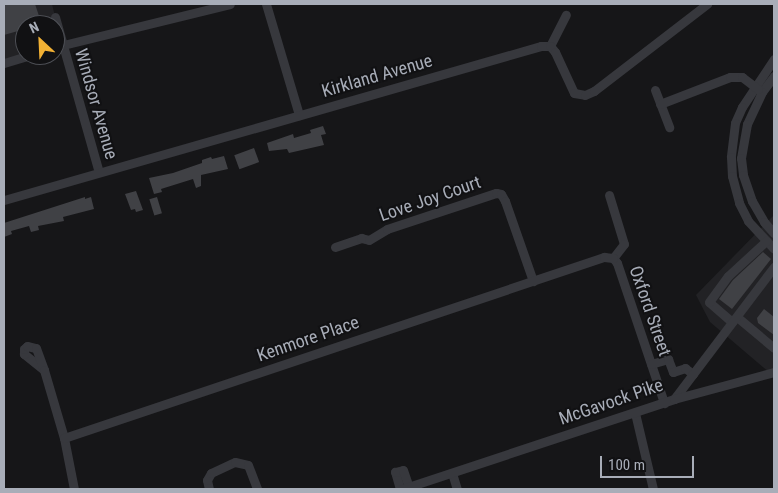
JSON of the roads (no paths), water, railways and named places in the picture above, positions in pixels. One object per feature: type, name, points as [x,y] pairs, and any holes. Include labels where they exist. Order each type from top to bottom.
[{"type":"street","points":[[65,44],[230,4]]},
{"type":"street","points":[[266,4],[298,115]]},
{"type":"street","points":[[566,15],[550,46],[555,52],[574,93],[585,95],[594,91],[707,4]]},
{"type":"street","name":"Kirkland Avenue","points":[[4,200],[541,46],[550,46]]},
{"type":"street","points":[[774,59],[758,89],[735,123],[731,158],[732,176],[739,202],[748,221],[774,249]]},
{"type":"street","name":"Windsor Avenue","points":[[64,65],[100,172]]},
{"type":"street","points":[[774,76],[758,89],[746,124],[742,158],[743,174],[757,212],[774,233]]},
{"type":"street","points":[[660,104],[730,77],[742,77],[758,89]]},
{"type":"street","points":[[654,90],[669,127]]},
{"type":"street","name":"Love Joy Court","points":[[335,246],[362,238],[369,240],[387,229],[496,193],[501,194],[505,201],[533,281]]},
{"type":"street","points":[[609,196],[624,244],[613,258]]},
{"type":"street","points":[[766,241],[728,276],[709,302],[774,348]]},
{"type":"street","name":"Kenmore Place","points":[[64,438],[604,257],[613,258]]},
{"type":"street","name":"Oxford Street","points":[[613,258],[617,263],[664,403]]},
{"type":"street","name":"McGavock Pike","points":[[404,489],[674,399],[774,267]]},
{"type":"street","points":[[651,364],[668,359],[673,372],[685,368],[693,374]]},
{"type":"street","points":[[44,370],[64,438],[74,489]]},
{"type":"street","points":[[674,399],[774,372]]},
{"type":"street","points":[[635,413],[653,489]]},
{"type":"street","points":[[209,489],[207,480],[211,472],[236,462],[248,465],[258,489]]},
{"type":"street","points":[[452,473],[457,489]]}]
